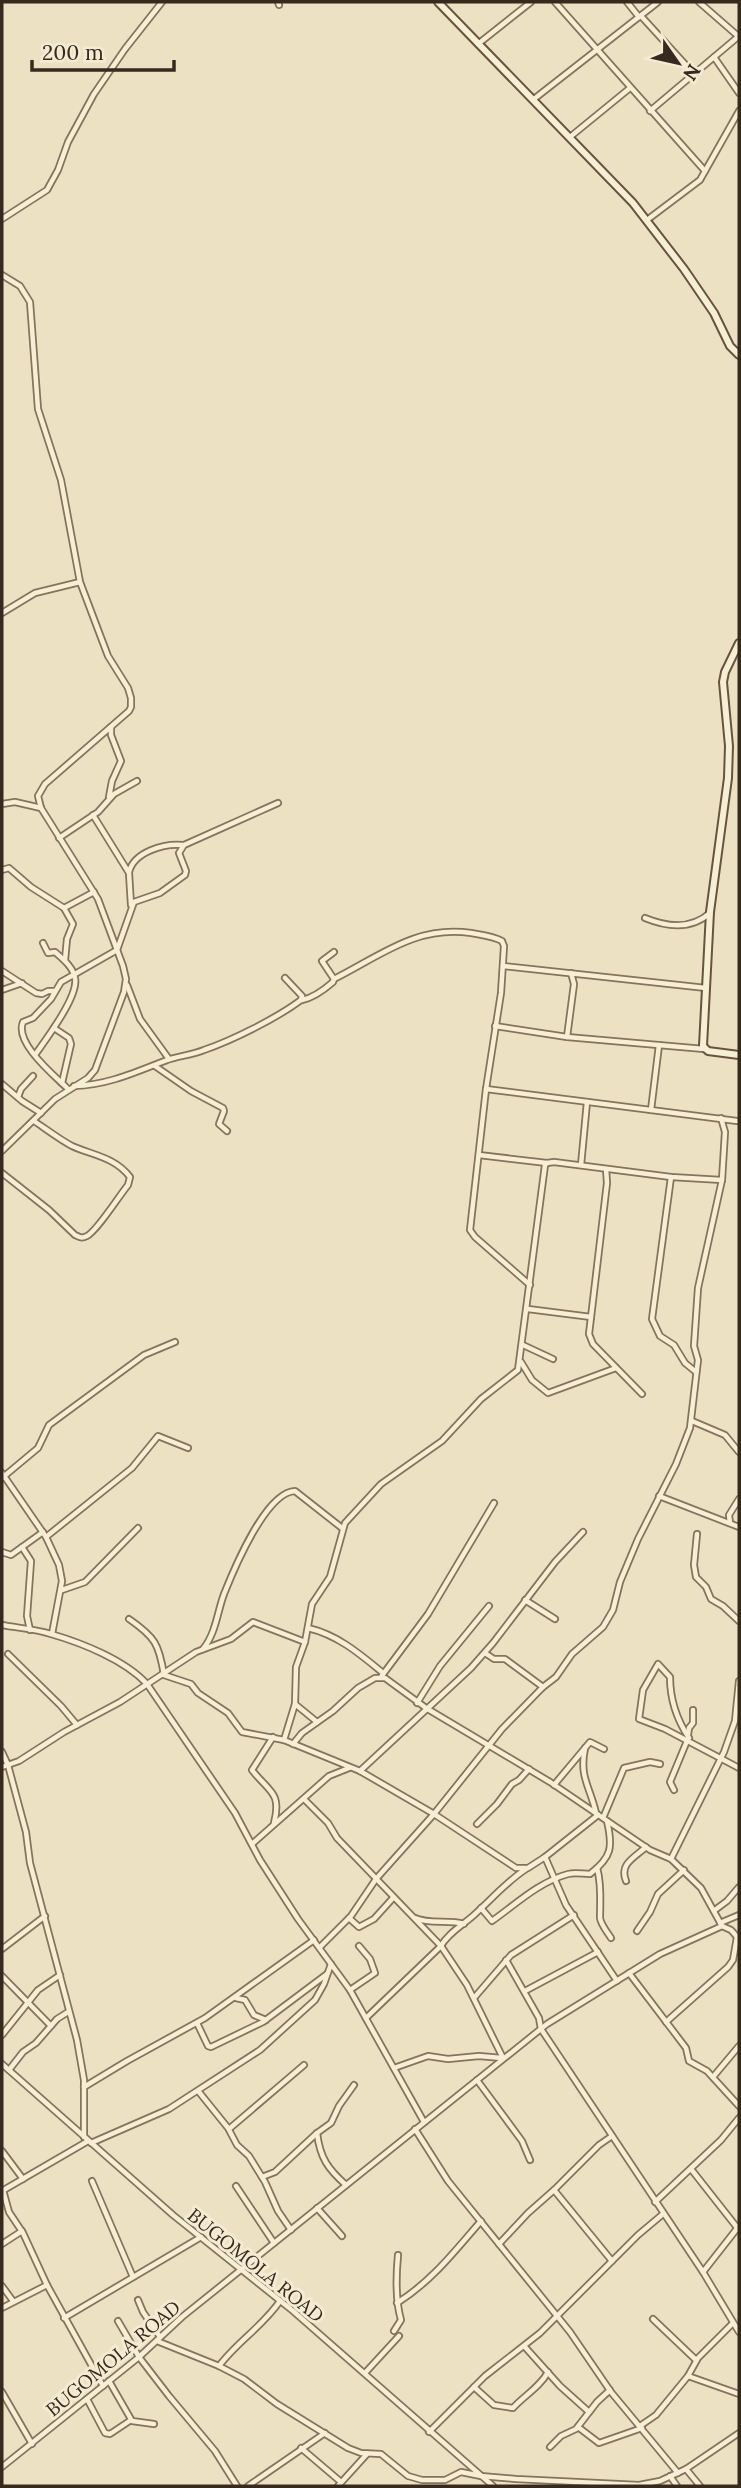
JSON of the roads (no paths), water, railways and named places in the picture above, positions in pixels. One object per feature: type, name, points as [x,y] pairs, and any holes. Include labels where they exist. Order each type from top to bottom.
[{"type":"street","points":[[2,219],[47,190],[68,142],[94,94],[162,2]]},
{"type":"street","points":[[438,2],[534,99],[647,220],[714,313],[730,346],[739,355]]},
{"type":"street","points":[[478,44],[530,2]]},
{"type":"street","points":[[555,2],[705,172]]},
{"type":"street","points":[[626,2],[694,74]]},
{"type":"street","points":[[534,99],[658,2]]},
{"type":"street","points":[[650,111],[739,36],[699,2]]},
{"type":"street","points":[[714,57],[739,93]]},
{"type":"street","points":[[570,137],[630,88]]},
{"type":"street","points":[[647,220],[696,183],[739,111]]},
{"type":"street","points":[[2,275],[20,286],[30,302],[38,409],[61,480],[80,582],[108,656],[128,688],[131,698],[129,711],[45,783],[38,796],[41,808],[94,892],[140,1019],[169,1059]]},
{"type":"street","points":[[2,613],[35,593],[80,582]]},
{"type":"street","points":[[704,1049],[710,912],[728,778],[729,746],[723,682],[739,643]]},
{"type":"street","points":[[109,798],[112,781],[121,761],[111,736],[111,727]]},
{"type":"street","points":[[59,838],[93,815],[109,798],[137,781]]},
{"type":"street","points":[[2,804],[17,802],[41,808]]},
{"type":"street","points":[[131,908],[129,873],[133,863],[142,856],[166,845],[184,845],[278,803]]},
{"type":"street","points":[[93,815],[129,873]]},
{"type":"street","points":[[184,845],[179,853],[186,870],[185,875],[160,893],[134,902],[117,950],[61,982],[33,1018],[22,1024],[22,1031],[44,1068],[70,1088],[109,1082],[169,1059],[211,1048],[301,1000],[311,998],[334,979],[410,940],[441,930],[501,940],[505,946],[503,966],[485,1089],[470,1233],[531,1286]]},
{"type":"street","points":[[2,870],[9,867],[31,887],[64,908],[73,924],[67,939],[65,960]]},
{"type":"street","points":[[64,908],[94,892]]},
{"type":"street","points":[[645,918],[659,923],[692,925],[710,912]]},
{"type":"street","points":[[35,1055],[70,1002],[76,982],[75,975],[65,960],[55,952],[48,953],[43,943]]},
{"type":"street","points":[[334,952],[321,961],[334,979]]},
{"type":"street","points":[[503,966],[706,988]]},
{"type":"street","points":[[2,971],[39,994],[55,991]]},
{"type":"street","points":[[567,1037],[574,984],[570,973]]},
{"type":"street","points":[[285,978],[301,994],[301,1000]]},
{"type":"street","points":[[2,990],[23,983]]},
{"type":"street","points":[[2,1152],[41,1113],[95,1070],[126,983]]},
{"type":"street","points":[[495,1027],[739,1055]]},
{"type":"street","points":[[54,1028],[70,1041],[62,1083]]},
{"type":"street","points":[[651,1110],[659,1045]]},
{"type":"street","points":[[155,1066],[191,1091],[223,1108],[219,1124],[227,1131]]},
{"type":"street","points":[[18,1097],[21,1089],[33,1076]]},
{"type":"street","points":[[2,1084],[41,1113]]},
{"type":"street","points":[[485,1089],[737,1121]]},
{"type":"street","points":[[581,1165],[587,1102]]},
{"type":"street","points":[[320,1947],[349,1918],[376,1879],[434,1814],[502,1729],[556,1677],[572,1654],[604,1625],[613,1610],[620,1582],[639,1535],[649,1521],[678,1459],[691,1421],[698,1357],[694,1346],[694,1324],[698,1288],[722,1180],[725,1132],[721,1118]]},
{"type":"street","points":[[2,1174],[49,1210],[75,1236],[81,1238],[86,1237],[98,1225],[128,1185],[130,1177],[124,1170],[99,1155],[69,1144],[34,1121]]},
{"type":"street","points":[[479,1154],[671,1177],[722,1180]]},
{"type":"street","points":[[284,1740],[295,1704],[296,1667],[305,1642],[314,1600],[330,1577],[342,1528],[356,1509],[381,1484],[442,1441],[481,1399],[517,1372],[521,1361],[531,1286],[543,1169],[547,1163]]},
{"type":"street","points":[[606,1169],[607,1183],[590,1339],[642,1394]]},
{"type":"street","points":[[671,1177],[652,1318],[660,1336],[674,1345],[685,1363],[696,1373]]},
{"type":"street","points":[[528,1309],[591,1317]]},
{"type":"street","points":[[52,1634],[62,1590],[59,1565],[45,1535],[3,1476],[38,1448],[49,1425],[144,1355],[175,1342]]},
{"type":"street","points":[[523,1345],[553,1359]]},
{"type":"street","points":[[521,1361],[532,1380],[548,1393],[616,1368]]},
{"type":"street","points":[[691,1421],[726,1436],[739,1452]]},
{"type":"street","points":[[2,1552],[10,1555],[45,1535],[132,1468],[157,1437],[188,1448]]},
{"type":"street","points":[[202,1649],[211,1638],[223,1597],[239,1560],[256,1527],[279,1498],[289,1491],[295,1491],[342,1528]]},
{"type":"street","points":[[659,1496],[739,1527]]},
{"type":"street","points":[[730,1524],[729,1515],[739,1499]]},
{"type":"street","points":[[293,1744],[302,1733],[358,1688],[382,1675],[428,1614],[494,1503]]},
{"type":"street","points":[[62,1590],[84,1583],[138,1528]]},
{"type":"street","points":[[360,1772],[485,1653],[583,1532]]},
{"type":"street","points":[[697,1534],[694,1565],[696,1577],[706,1587],[711,1599],[739,1621]]},
{"type":"street","points":[[22,1547],[31,1561],[27,1616],[30,1630]]},
{"type":"street","points":[[526,1600],[555,1619]]},
{"type":"street","points":[[417,1703],[440,1666],[489,1606]]},
{"type":"street","points":[[129,1619],[149,1634],[161,1653],[164,1675]]},
{"type":"street","points":[[2,1768],[19,1761],[76,1725],[120,1702],[202,1649],[231,1639],[253,1622],[305,1642]]},
{"type":"street","points":[[2,1625],[52,1634],[118,1661],[132,1669],[147,1684],[235,1813],[260,1860],[349,1990],[424,2122]]},
{"type":"street","points":[[308,1628],[326,1632],[358,1653],[417,1703],[529,1769],[646,1847],[671,1858],[701,1888],[721,1924],[738,1937],[733,1960],[666,2022]]},
{"type":"street","points":[[485,1653],[494,1659],[505,1659],[543,1687]]},
{"type":"street","points":[[8,1654],[76,1725]]},
{"type":"street","points":[[689,1740],[677,1715],[670,1677],[659,1664],[643,1690],[639,1719],[689,1740],[739,1768]]},
{"type":"street","points":[[164,1675],[191,1684],[198,1693],[228,1713],[244,1733],[284,1740],[360,1772],[434,1814],[507,1863],[526,1869]]},
{"type":"street","points":[[671,1858],[721,1759],[733,1728],[739,1681]]},
{"type":"street","points":[[295,1704],[317,1722]]},
{"type":"street","points":[[674,1790],[670,1782],[689,1740],[693,1710]]},
{"type":"street","points":[[733,1728],[739,1730]]},
{"type":"street","points":[[273,1737],[252,1770],[270,1789],[278,1803],[274,1824]]},
{"type":"street","points":[[554,1785],[593,1741],[604,1748]]},
{"type":"street","points":[[481,1909],[492,1921],[531,1891],[556,1879],[571,1873],[590,1874],[611,1849],[601,1817],[585,1783],[582,1763],[585,1747]]},
{"type":"street","points":[[2,1752],[8,1765],[26,1834],[30,1863],[77,2040],[88,2140]]},
{"type":"street","points":[[366,2018],[505,1883],[601,1817],[624,1768],[650,1762],[660,1764]]},
{"type":"street","points":[[252,1844],[331,1774],[350,1768]]},
{"type":"street","points":[[477,1824],[529,1769]]},
{"type":"street","points":[[304,1798],[328,1823],[337,1838],[441,1946],[474,1999],[503,2058]]},
{"type":"street","points":[[626,1881],[624,1867],[646,1847]]},
{"type":"street","points":[[545,1857],[562,1898],[617,1981]]},
{"type":"street","points":[[597,1868],[602,1910],[600,1920],[611,1938]]},
{"type":"street","points":[[637,1931],[658,1894],[684,1870]]},
{"type":"street","points":[[715,1910],[739,1887]]},
{"type":"street","points":[[349,1918],[359,1927],[374,1919],[393,1898]]},
{"type":"street","points":[[474,1999],[506,1960],[574,1915]]},
{"type":"street","name":"BUGOMOLA ROAD","points":[[3,2463],[32,2444],[274,2243],[541,2029],[629,1973],[739,1915]]},
{"type":"street","points":[[2,1949],[46,1916]]},
{"type":"street","points":[[411,1917],[425,1922],[450,1921],[464,1924]]},
{"type":"street","points":[[84,2087],[197,2023],[314,1940]]},
{"type":"street","points":[[349,1990],[374,1973],[370,1959],[359,1946]]},
{"type":"street","points":[[525,1991],[598,1952]]},
{"type":"street","points":[[506,1960],[539,2018],[541,2029],[703,2272],[739,2332]]},
{"type":"street","points":[[103,2386],[64,2318],[22,2231],[8,2210],[2,2191],[88,2140],[169,2109],[199,2092],[264,2047],[315,2000],[331,1963]]},
{"type":"street","points":[[629,1973],[686,2048],[689,2061],[713,2077],[739,2106]]},
{"type":"street","points":[[197,2023],[211,2047],[266,2020],[328,1974]]},
{"type":"street","points":[[2,2035],[43,1985],[60,1975]]},
{"type":"street","points":[[2,1976],[51,2026]]},
{"type":"street","points":[[235,1998],[245,2000],[254,2015],[266,2020]]},
{"type":"street","points":[[9,2070],[22,2052],[36,2043],[57,2019],[68,2012]]},
{"type":"street","points":[[713,2077],[739,2046]]},
{"type":"street","points":[[394,2068],[428,2056],[448,2059],[479,2056],[503,2058]]},
{"type":"street","name":"BUGOMOLA ROAD","points":[[2,2064],[201,2237],[365,2373],[493,2486]]},
{"type":"street","points":[[229,2129],[304,2065]]},
{"type":"street","points":[[477,2080],[522,2141],[530,2160]]},
{"type":"street","points":[[262,2177],[275,2172],[317,2133],[333,2122],[339,2106],[354,2085]]},
{"type":"street","points":[[199,2092],[229,2129],[237,2145],[249,2156],[291,2230]]},
{"type":"street","points":[[655,2202],[721,2140],[739,2118]]},
{"type":"street","points":[[415,2129],[441,2172],[584,2350],[610,2390],[678,2473]]},
{"type":"street","points":[[317,2133],[323,2160],[331,2172],[346,2185]]},
{"type":"street","points":[[499,2244],[599,2145],[612,2136]]},
{"type":"street","points":[[2,2151],[23,2179]]},
{"type":"street","points":[[691,2169],[738,2228],[703,2272]]},
{"type":"street","points":[[92,2181],[133,2277]]},
{"type":"street","points":[[236,2186],[274,2243]]},
{"type":"street","points":[[554,2190],[612,2261]]},
{"type":"street","points":[[317,2208],[342,2236]]},
{"type":"street","points":[[429,2432],[485,2376],[525,2347],[663,2214]]},
{"type":"street","points":[[397,2303],[418,2290],[449,2260],[481,2221]]},
{"type":"street","points":[[2,2244],[22,2231]]},
{"type":"street","name":"BUGOMOLA ROAD","points":[[64,2318],[201,2237]]},
{"type":"street","points":[[394,2330],[401,2320],[397,2303],[398,2255]]},
{"type":"street","points":[[2,2308],[47,2284]]},
{"type":"street","points":[[2,2286],[13,2301]]},
{"type":"street","points":[[138,2300],[158,2339],[244,2379],[348,2448],[382,2455],[411,2477],[443,2480]]},
{"type":"street","points":[[219,2366],[239,2343],[272,2313],[280,2301]]},
{"type":"street","points":[[653,2319],[696,2360]]},
{"type":"street","points":[[118,2322],[139,2357],[215,2451],[237,2486]]},
{"type":"street","points":[[578,2427],[599,2443],[641,2427],[656,2415],[688,2376],[696,2360],[733,2323]]},
{"type":"street","points":[[365,2373],[399,2336]]},
{"type":"street","points":[[525,2347],[589,2412]]},
{"type":"street","points":[[474,2387],[494,2405],[513,2407],[530,2390],[540,2385],[548,2372]]},
{"type":"street","points":[[688,2376],[739,2394]]},
{"type":"street","points":[[109,2381],[131,2420],[155,2424]]},
{"type":"street","points":[[550,2446],[578,2427],[610,2390]]},
{"type":"street","points":[[2,2392],[32,2444]]},
{"type":"street","points":[[87,2399],[106,2433],[110,2434],[131,2420]]},
{"type":"street","points":[[248,2486],[325,2432]]},
{"type":"street","points":[[439,2486],[443,2480],[458,2472],[481,2476],[651,2484],[686,2469],[739,2434]]},
{"type":"street","points":[[302,2448],[340,2484],[368,2453]]},
{"type":"street","points":[[686,2469],[700,2486]]},
{"type":"street","points":[[670,2476],[677,2486]]}]
